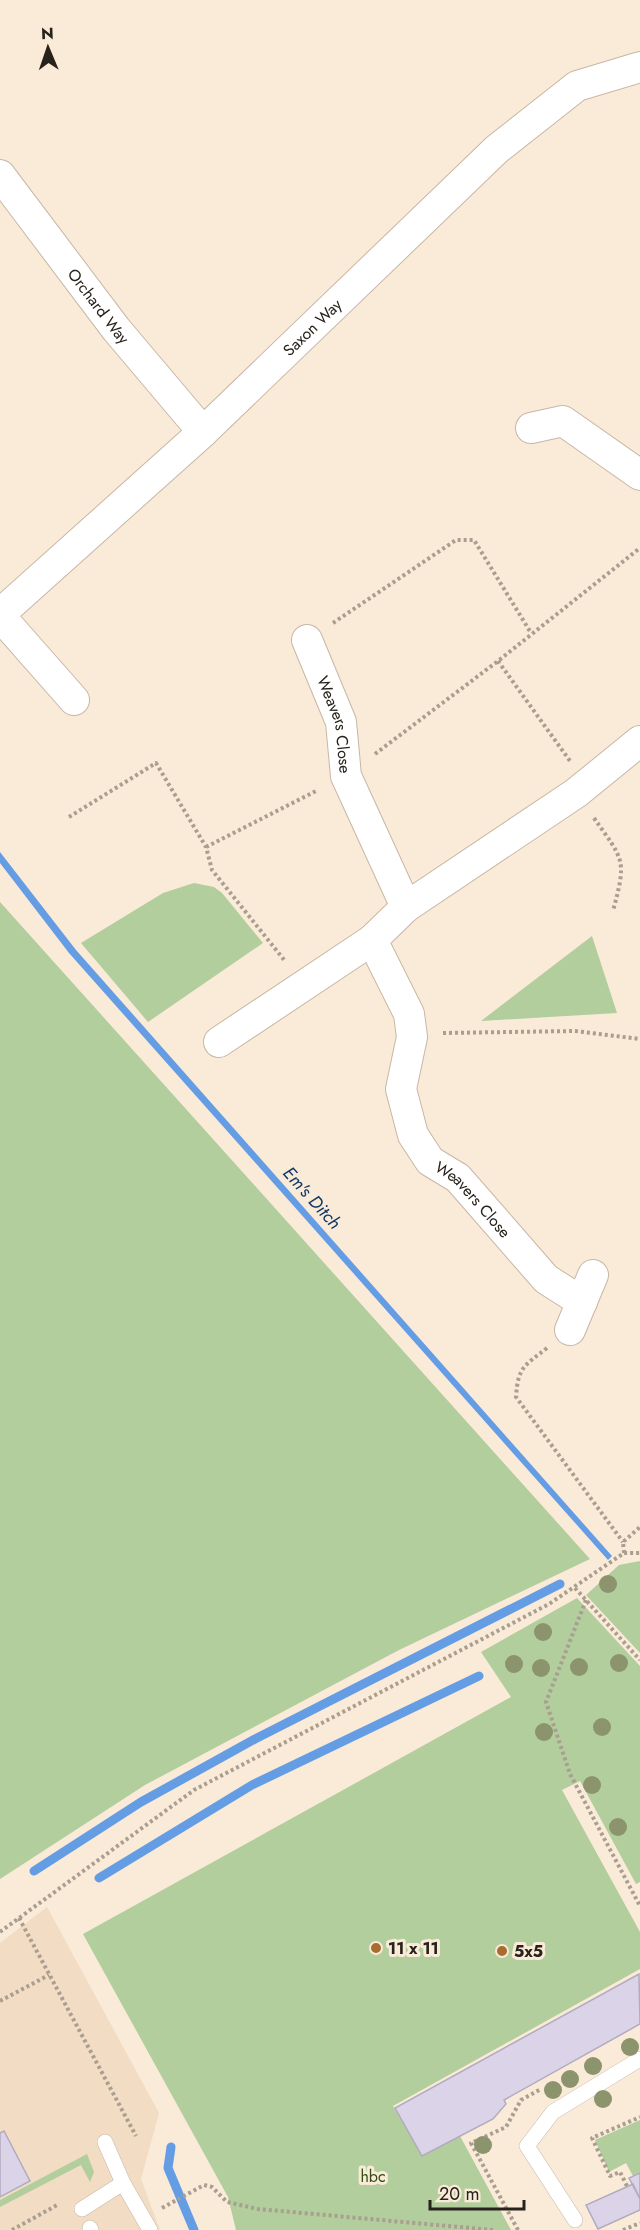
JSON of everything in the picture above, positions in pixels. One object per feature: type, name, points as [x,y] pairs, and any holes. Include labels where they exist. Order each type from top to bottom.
[{"type":"street","name":"Saxon Way","points":[[74,700],[0,615],[203,432],[497,149],[577,86],[640,67]]},
{"type":"street","name":"Orchard Way","points":[[0,175],[116,329],[203,432]]},
{"type":"street","points":[[531,428],[563,421],[640,475]]},
{"type":"street","name":"Weavers Close","points":[[307,640],[341,722],[346,776],[406,908]]},
{"type":"street","points":[[219,1041],[372,940],[406,908],[581,788],[640,741]]},
{"type":"street","name":"Weavers Close","points":[[372,940],[409,1014],[412,1037],[401,1089],[413,1136],[430,1161],[458,1178],[546,1279],[582,1302]]},
{"type":"street","points":[[570,1330],[593,1275]]},
{"type":"lane","points":[[575,2220],[527,2146],[553,2112],[640,2059]]},
{"type":"lane","points":[[105,2142],[123,2183],[146,2224]]},
{"type":"lane","points":[[82,2209],[123,2183]]},
{"type":"path","points":[[307,640],[456,540],[474,540],[531,633]]},
{"type":"path","points":[[206,847],[346,776],[498,661],[640,549]]},
{"type":"path","points":[[498,661],[581,788],[621,856],[622,879],[613,911]]},
{"type":"path","points":[[69,817],[156,763],[206,847],[212,870],[304,985]]},
{"type":"path","points":[[412,1037],[461,1030],[575,1031],[640,1039]]},
{"type":"path","points":[[570,1330],[526,1364],[517,1376],[516,1397],[623,1542],[624,1553]]},
{"type":"path","points":[[623,1542],[640,1527]]},
{"type":"path","points":[[0,1932],[194,1790],[575,1588],[624,1553],[640,1553]]},
{"type":"path","points":[[575,1588],[640,1660]]},
{"type":"path","points":[[586,1600],[546,1702],[570,1774],[640,1906]]},
{"type":"path","points":[[19,1918],[136,2136]]},
{"type":"path","points":[[0,2001],[49,1975]]},
{"type":"path","points":[[627,2186],[620,2172],[610,2176],[592,2138],[640,2117]]},
{"type":"path","points":[[146,2224],[204,2185],[212,2187],[227,2202],[258,2209],[493,2230]]},
{"type":"path","points":[[12,2230],[63,2202]]},
{"type":"path","points":[[623,2230],[640,2223]]},
{"type":"shaded area","points":[[47,1907],[159,2113],[141,2179],[160,2230],[0,2230],[0,1943]]},
{"type":"green space","points":[[194,883],[214,887],[222,893],[263,943],[148,1022],[81,943],[163,893]]},
{"type":"green space","points":[[0,902],[590,1559],[399,1650],[145,1785],[0,1879]]},
{"type":"green space","points":[[592,936],[617,1013],[481,1021]]},
{"type":"green space","points":[[640,1561],[640,1653],[586,1595],[619,1565]]},
{"type":"green space","name":"11 x 11","points":[[577,1598],[640,1666],[640,1882],[636,1884],[580,1781],[562,1790],[640,1932],[640,1969],[393,2106],[422,2155],[460,2136],[511,2230],[236,2230],[228,2197],[83,1934],[511,1697],[481,1652]]},
{"type":"green space","points":[[640,2120],[640,2173],[633,2176],[626,2163],[609,2172],[595,2140]]},
{"type":"green space","points":[[87,2154],[94,2172],[90,2182],[81,2165],[0,2207],[0,2200]]},
{"type":"water","points":[[0,852],[76,950],[612,1556],[608,1560],[69,953],[0,863]]},
{"type":"building","points":[[639,1974],[640,2024],[504,2100],[506,2104],[493,2119],[422,2156],[395,2108]]},
{"type":"building","points":[[4,2131],[30,2181],[0,2197],[0,2133]]},
{"type":"building","points":[[640,2173],[640,2199],[629,2178]]},
{"type":"building","points":[[633,2184],[640,2199],[640,2210],[598,2229],[586,2205]]},
{"type":"waterway","points":[[34,1871],[141,1802],[255,1739],[560,1584]]},
{"type":"waterway","points":[[99,1878],[252,1785],[479,1676]]},
{"type":"waterway","points":[[171,2147],[168,2168],[194,2230]]},
{"type":"place","name":"11 x 11","points":[[376,1948]]},
{"type":"place","name":"5x5","points":[[502,1951]]},
{"type":"water label","name":"Em's Ditch","points":[[312,1198]]},
{"type":"park label","name":"hbc","points":[[373,2176]]}]
